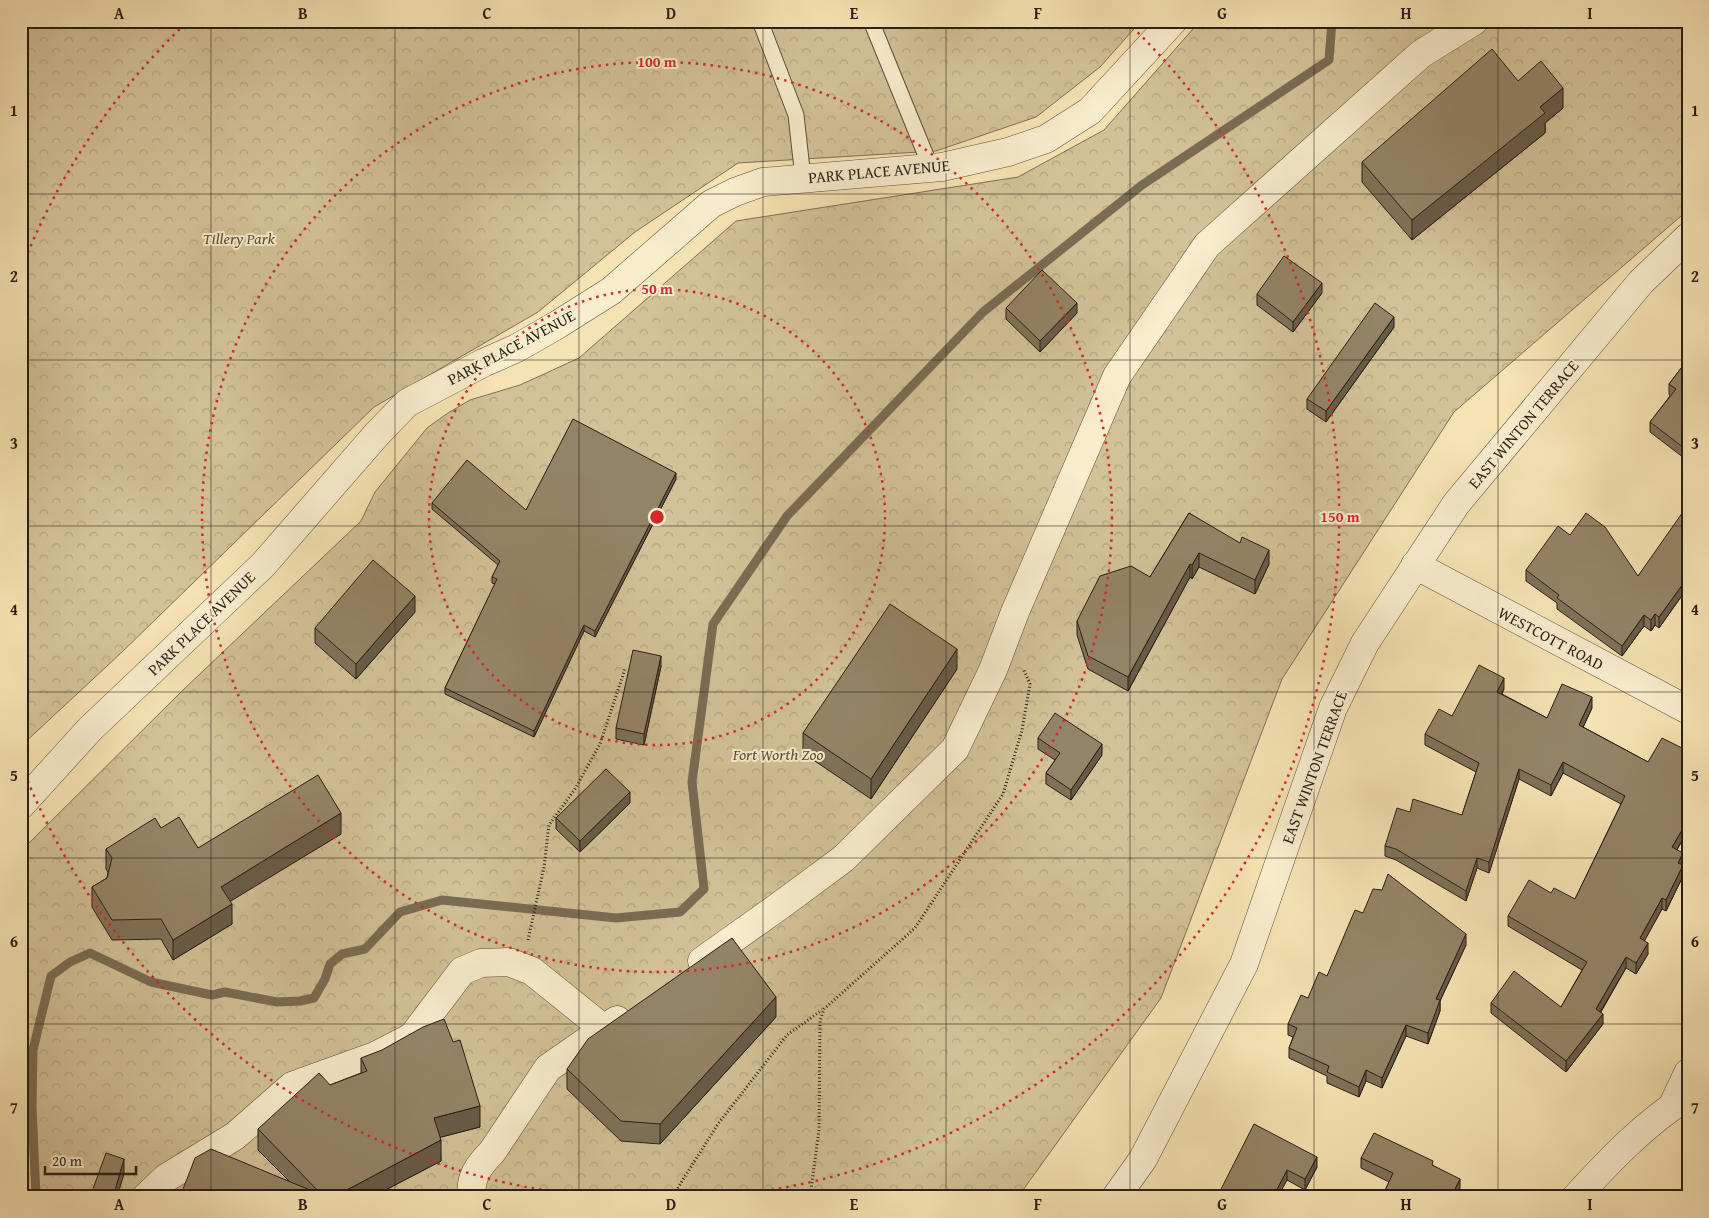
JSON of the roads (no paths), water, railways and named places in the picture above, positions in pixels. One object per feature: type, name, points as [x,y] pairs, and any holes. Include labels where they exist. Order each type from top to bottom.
[{"type":"street","name":"PARK PLACE AVENUE","points":[[21,805],[90,729],[263,565],[377,434],[407,403],[483,363],[517,348],[558,325],[611,291],[711,204],[735,192],[763,182],[942,167],[1008,152],[1046,139],[1090,111],[1173,21]]},
{"type":"street","points":[[683,974],[843,860],[955,749],[993,670],[1007,632],[1117,376],[1207,244],[1421,54],[1474,21]]},
{"type":"street","name":"EAST WINTON TERRACE","points":[[1116,1197],[1144,1158],[1244,964],[1332,708],[1366,643],[1456,504],[1641,282],[1688,237]]},
{"type":"street","name":"WESTCOTT ROAD","points":[[1415,565],[1688,710]]},
{"type":"street","points":[[146,1197],[166,1178],[235,1136],[292,1086],[375,1056],[412,1037],[462,971],[481,963],[509,962],[532,971],[604,1029]]},
{"type":"street","points":[[472,1197],[473,1178],[480,1164],[492,1152],[548,1068],[635,1007]]},
{"type":"street","points":[[1576,1197],[1620,1150],[1681,1101],[1688,1073]]},
{"type":"lane","points":[[760,21],[796,115],[803,178]]},
{"type":"lane","points":[[870,21],[931,168]]},
{"type":"waterway","points":[[36,1197],[32,1107],[33,1050],[51,976],[70,962],[90,953],[151,982],[212,995],[225,992],[277,1002],[300,1001],[314,998],[325,979],[330,964],[342,954],[365,949],[400,912],[442,900],[616,918],[680,912],[704,889],[692,782],[713,624],[787,516],[983,312],[1142,185],[1329,60],[1332,21]]},
{"type":"park label","name":"Tillery Park","points":[[239,238]]},
{"type":"park label","name":"Fort Worth Zoo","points":[[778,754]]}]
